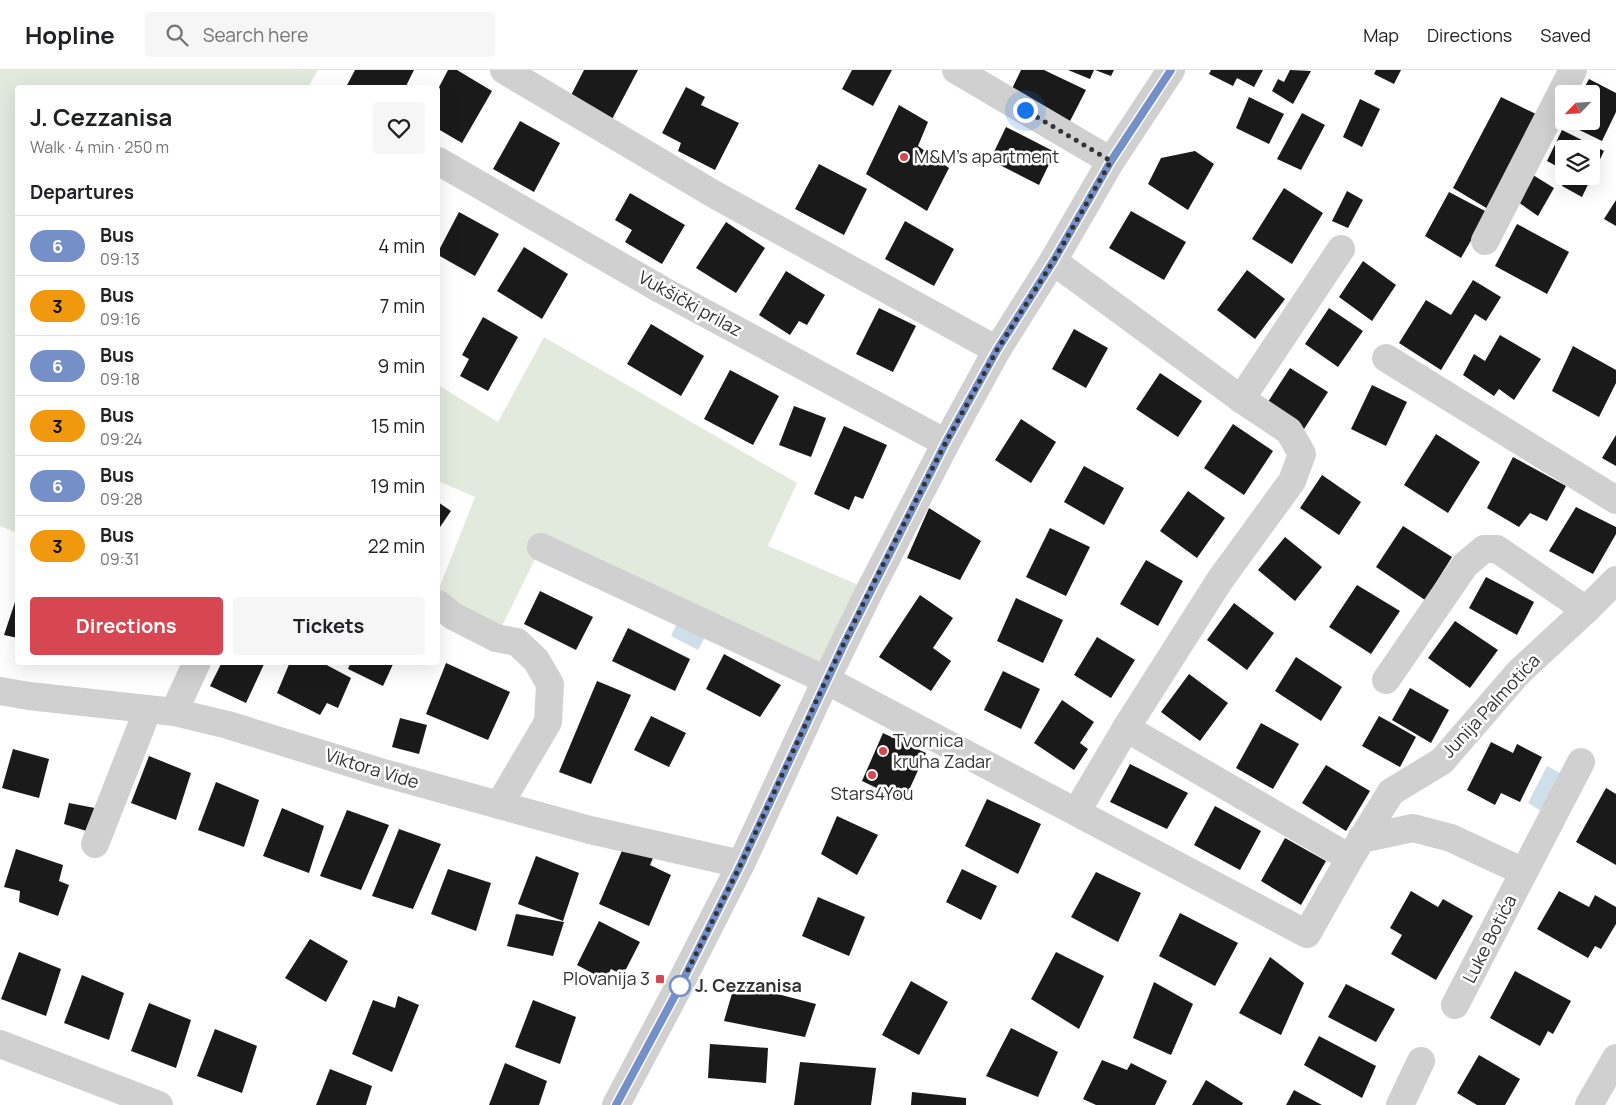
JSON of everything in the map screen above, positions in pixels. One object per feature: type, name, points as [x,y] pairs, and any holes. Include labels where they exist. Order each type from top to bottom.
[{"type":"street","points":[[504,70],[718,196],[997,350]]},
{"type":"street","points":[[956,70],[1111,161]]},
{"type":"street","points":[[616,1105],[678,990],[741,864],[826,680],[946,442],[997,350],[1054,260],[1111,161],[1171,70]]},
{"type":"street","points":[[1486,241],[1574,70]]},
{"type":"street","name":"Vukšički prilaz","points":[[440,162],[662,290],[946,442]]},
{"type":"street","points":[[1241,399],[1341,249]]},
{"type":"street","points":[[541,546],[826,680],[1076,811],[1220,580],[1292,481],[1302,454],[1289,430],[1241,399],[1054,260]]},
{"type":"street","points":[[1386,358],[1616,500]]},
{"type":"street","points":[[1386,680],[1465,565],[1484,549],[1497,549],[1586,610]]},
{"type":"street","name":"Junija Palmotića","points":[[1076,811],[1307,934],[1390,792],[1442,760],[1519,672],[1616,580]]},
{"type":"street","points":[[440,606],[452,616],[496,638],[516,642],[536,660],[550,684],[548,722],[499,805]]},
{"type":"street","points":[[95,844],[161,710],[195,665]]},
{"type":"street","name":"Viktora Vide","points":[[0,691],[29,696],[161,710],[228,724],[380,772],[590,830],[741,864]]},
{"type":"street","points":[[1126,728],[1356,849],[1413,828],[1451,838],[1524,872]]},
{"type":"street","name":"Luke Botića","points":[[1456,1005],[1581,762]]},
{"type":"street","points":[[0,1044],[159,1105]]},
{"type":"street","points":[[1589,1105],[1616,1058]]},
{"type":"street","points":[[1400,1105],[1421,1061]]},
{"type":"shaded area","points":[[0,70],[318,70],[309,85],[15,85],[15,532],[0,526]]},
{"type":"shaded area","points":[[544,337],[797,483],[768,546],[870,590],[826,680],[541,547],[496,638],[440,593],[440,586],[475,497],[440,482],[440,386],[498,422]]},
{"type":"shaded area","points":[[678,621],[706,635],[698,650],[671,636]]},
{"type":"shaded area","points":[[1547,766],[1560,773],[1541,811],[1528,803]]},
{"type":"building","points":[[355,70],[414,70],[406,85],[347,85]]},
{"type":"building","points":[[448,70],[457,70],[492,91],[462,143],[440,130],[440,85]]},
{"type":"building","points":[[584,70],[638,70],[610,123],[568,101]]},
{"type":"building","points":[[852,70],[892,70],[873,106],[842,89]]},
{"type":"building","points":[[1021,70],[1044,70],[1086,90],[1068,125],[1009,95]]},
{"type":"building","points":[[1068,70],[1094,70],[1090,79]]},
{"type":"building","points":[[1095,70],[1114,70],[1111,76]]},
{"type":"building","points":[[1211,70],[1263,70],[1254,87],[1237,78],[1233,86],[1209,74]]},
{"type":"building","points":[[1290,70],[1311,71],[1293,104],[1272,91],[1278,79],[1284,82]]},
{"type":"building","points":[[1376,70],[1401,70],[1394,84],[1374,74]]},
{"type":"building","points":[[1589,79],[1616,93],[1616,112],[1602,141],[1579,130],[1600,130],[1600,85],[1586,85]]},
{"type":"building","points":[[686,87],[705,97],[701,105],[739,123],[715,170],[678,151],[681,143],[662,133]]},
{"type":"building","points":[[1249,97],[1284,114],[1269,144],[1236,128]]},
{"type":"building","points":[[1501,97],[1536,114],[1488,209],[1453,188]]},
{"type":"building","points":[[1360,99],[1380,109],[1362,147],[1343,137]]},
{"type":"building","name":"M&M's apartment","points":[[899,105],[928,122],[918,146],[949,168],[927,211],[866,174]]},
{"type":"building","points":[[1302,113],[1325,125],[1301,170],[1277,159]]},
{"type":"building","points":[[520,121],[560,143],[534,192],[493,169]]},
{"type":"building","points":[[1006,127],[1055,152],[1039,185],[990,160]]},
{"type":"building","points":[[1562,130],[1582,140],[1557,140]]},
{"type":"building","points":[[1555,144],[1555,165],[1547,161]]},
{"type":"building","points":[[1600,149],[1604,151],[1600,159]]},
{"type":"building","points":[[1195,151],[1214,164],[1188,210],[1148,184],[1161,158]]},
{"type":"building","points":[[819,164],[867,189],[844,235],[795,209]]},
{"type":"building","points":[[1533,175],[1554,188],[1538,216],[1518,202]]},
{"type":"building","points":[[1562,185],[1588,185],[1582,197]]},
{"type":"building","points":[[1284,188],[1323,213],[1292,264],[1252,239]]},
{"type":"building","points":[[1347,191],[1363,200],[1348,228],[1332,221]]},
{"type":"building","points":[[1449,192],[1487,212],[1461,258],[1425,236]]},
{"type":"building","points":[[630,193],[685,225],[662,264],[625,242],[632,230],[615,220]]},
{"type":"building","points":[[1616,200],[1616,226],[1604,219]]},
{"type":"building","points":[[1131,211],[1186,242],[1164,280],[1109,248]]},
{"type":"building","points":[[459,212],[499,234],[475,276],[440,256],[440,248]]},
{"type":"building","points":[[905,221],[954,249],[934,286],[885,259]]},
{"type":"building","points":[[726,222],[765,248],[736,293],[696,268]]},
{"type":"building","points":[[1517,224],[1569,252],[1547,294],[1495,266]]},
{"type":"building","points":[[524,247],[568,274],[542,319],[497,291]]},
{"type":"building","points":[[1363,261],[1396,285],[1372,321],[1339,297]]},
{"type":"building","points":[[1247,270],[1285,299],[1255,339],[1217,310]]},
{"type":"building","points":[[786,271],[825,295],[807,325],[799,321],[790,335],[759,315]]},
{"type":"building","points":[[1473,280],[1501,297],[1486,321],[1475,314],[1441,370],[1399,343],[1426,300],[1451,315]]},
{"type":"building","points":[[879,308],[916,326],[893,372],[856,354]]},
{"type":"building","points":[[1329,308],[1363,331],[1338,367],[1305,344]]},
{"type":"building","points":[[483,317],[518,337],[488,391],[460,376],[469,359],[462,355]]},
{"type":"building","points":[[651,324],[704,356],[681,396],[627,364]]},
{"type":"building","points":[[1074,329],[1108,348],[1086,388],[1052,369]]},
{"type":"building","points":[[1500,335],[1541,359],[1514,400],[1499,389],[1494,396],[1463,375],[1474,354],[1485,361]]},
{"type":"building","points":[[1573,346],[1616,370],[1616,383],[1599,417],[1552,391]]},
{"type":"building","points":[[1290,368],[1328,392],[1304,429],[1266,405]]},
{"type":"building","points":[[730,370],[779,396],[753,445],[704,419]]},
{"type":"building","points":[[1160,373],[1202,401],[1178,437],[1136,409]]},
{"type":"building","points":[[1372,385],[1407,402],[1386,446],[1351,429]]},
{"type":"building","points":[[794,406],[826,418],[811,457],[779,445]]},
{"type":"building","points":[[1021,419],[1056,442],[1031,483],[995,460]]},
{"type":"building","points":[[1233,424],[1273,451],[1244,495],[1204,468]]},
{"type":"building","points":[[844,426],[887,445],[863,499],[855,496],[849,510],[814,494]]},
{"type":"building","points":[[1436,434],[1480,462],[1448,513],[1404,485]]},
{"type":"building","points":[[1616,435],[1616,466],[1602,458]]},
{"type":"building","points":[[1513,457],[1566,486],[1547,521],[1530,513],[1519,527],[1487,508]]},
{"type":"building","points":[[1084,466],[1124,488],[1104,525],[1064,502]]},
{"type":"building","points":[[1322,475],[1361,502],[1339,535],[1300,508]]},
{"type":"building","points":[[1188,491],[1225,518],[1197,558],[1160,531]]},
{"type":"building","points":[[440,503],[451,511],[440,527]]},
{"type":"building","points":[[1576,507],[1616,527],[1616,534],[1593,574],[1549,551]]},
{"type":"building","points":[[929,508],[981,541],[960,580],[907,558]]},
{"type":"building","points":[[1403,526],[1452,557],[1425,600],[1376,567]]},
{"type":"building","points":[[1050,528],[1090,547],[1066,596],[1026,577]]},
{"type":"building","points":[[1285,537],[1322,567],[1295,601],[1258,570]]},
{"type":"building","points":[[1146,560],[1183,581],[1158,626],[1120,604]]},
{"type":"building","points":[[1486,577],[1534,602],[1517,635],[1469,608]]},
{"type":"building","points":[[1357,585],[1400,611],[1371,654],[1329,627]]},
{"type":"building","points":[[540,591],[593,617],[576,650],[524,624]]},
{"type":"building","points":[[920,595],[953,618],[933,648],[951,661],[931,691],[879,657]]},
{"type":"building","points":[[1016,598],[1063,620],[1043,663],[997,641]]},
{"type":"building","points":[[15,602],[15,637],[4,635]]},
{"type":"building","points":[[1234,603],[1274,633],[1247,670],[1207,640]]},
{"type":"building","points":[[1455,621],[1498,650],[1470,688],[1428,658]]},
{"type":"building","points":[[628,628],[690,659],[675,691],[612,661]]},
{"type":"building","points":[[1097,637],[1135,660],[1111,698],[1074,675]]},
{"type":"building","points":[[724,654],[781,685],[760,717],[706,689]]},
{"type":"building","points":[[1296,657],[1342,687],[1321,721],[1275,691]]},
{"type":"building","points":[[446,663],[510,692],[488,740],[426,714]]},
{"type":"building","points":[[220,665],[264,665],[246,703],[210,686]]},
{"type":"building","points":[[289,665],[327,665],[351,678],[338,708],[327,703],[320,715],[277,693]]},
{"type":"building","points":[[350,665],[393,665],[383,686],[348,669]]},
{"type":"building","points":[[1003,671],[1040,689],[1021,729],[984,710]]},
{"type":"building","points":[[1189,674],[1228,703],[1200,741],[1161,712]]},
{"type":"building","points":[[597,681],[631,695],[591,784],[559,772]]},
{"type":"building","points":[[1410,688],[1449,710],[1431,743],[1392,720]]},
{"type":"building","points":[[1062,700],[1094,722],[1080,743],[1088,749],[1074,770],[1034,743]]},
{"type":"building","points":[[651,716],[686,733],[669,767],[634,750]]},
{"type":"building","points":[[1379,716],[1416,737],[1400,767],[1362,746]]},
{"type":"building","points":[[400,718],[427,725],[419,754],[392,747]]},
{"type":"building","points":[[1261,723],[1299,744],[1273,789],[1236,768]]},
{"type":"building","points":[[883,733],[926,753],[904,801],[862,781]]},
{"type":"building","points":[[1491,742],[1513,753],[1517,744],[1542,757],[1520,802],[1501,793],[1495,805],[1467,790]]},
{"type":"building","points":[[13,749],[49,759],[39,798],[2,788]]},
{"type":"building","points":[[149,756],[191,773],[176,820],[131,803]]},
{"type":"building","points":[[1130,764],[1188,793],[1167,829],[1110,802]]},
{"type":"building","points":[[1326,765],[1370,791],[1346,831],[1302,803]]},
{"type":"building","points":[[216,782],[259,800],[244,847],[198,830]]},
{"type":"building","points":[[1606,788],[1616,794],[1616,865],[1576,842]]},
{"type":"building","points":[[987,799],[1041,824],[1018,874],[965,846]]},
{"type":"building","points":[[69,803],[100,809],[93,833],[64,824]]},
{"type":"building","points":[[1215,806],[1261,831],[1240,870],[1194,845]]},
{"type":"building","points":[[282,808],[324,826],[309,873],[263,856]]},
{"type":"building","points":[[347,810],[389,825],[361,890],[320,876]]},
{"type":"building","points":[[837,816],[878,835],[857,875],[821,854]]},
{"type":"building","points":[[399,829],[441,844],[413,909],[372,896]]},
{"type":"building","points":[[1285,838],[1326,861],[1301,905],[1261,881]]},
{"type":"building","points":[[624,846],[653,858],[650,865],[671,875],[649,926],[599,904]]},
{"type":"building","points":[[16,849],[63,865],[59,881],[69,885],[58,916],[19,902],[20,891],[4,887]]},
{"type":"building","points":[[536,856],[579,873],[563,921],[518,904]]},
{"type":"building","points":[[448,869],[491,883],[476,931],[431,914]]},
{"type":"building","points":[[962,869],[997,886],[981,920],[946,902]]},
{"type":"building","points":[[1096,872],[1141,893],[1118,942],[1071,917]]},
{"type":"building","points":[[1411,891],[1438,907],[1443,899],[1473,916],[1436,980],[1391,954],[1402,935],[1390,928]]},
{"type":"building","points":[[1559,891],[1589,907],[1595,895],[1616,907],[1616,924],[1601,949],[1595,946],[1588,958],[1537,929]]},
{"type":"building","points":[[818,897],[865,917],[849,956],[802,936]]},
{"type":"building","points":[[1180,913],[1238,943],[1215,986],[1159,956]]},
{"type":"building","points":[[516,914],[564,922],[553,956],[507,946]]},
{"type":"building","points":[[599,921],[640,942],[623,975],[611,969],[605,980],[577,965]]},
{"type":"building","points":[[310,939],[348,961],[326,1002],[285,978]]},
{"type":"building","points":[[19,952],[61,969],[46,1016],[1,999]]},
{"type":"building","points":[[1056,952],[1104,976],[1079,1029],[1031,999]]},
{"type":"building","points":[[1270,957],[1304,983],[1281,1035],[1239,1013]]},
{"type":"building","points":[[1515,971],[1571,1001],[1553,1034],[1548,1031],[1540,1046],[1490,1018]]},
{"type":"building","points":[[82,975],[124,993],[109,1040],[64,1023]]},
{"type":"building","points":[[911,981],[948,1002],[919,1055],[882,1035]]},
{"type":"building","points":[[1154,982],[1193,1004],[1171,1055],[1133,1038]]},
{"type":"building","points":[[735,983],[816,1004],[805,1037],[724,1021]]},
{"type":"building","points":[[1346,984],[1395,1009],[1376,1042],[1328,1017]]},
{"type":"building","points":[[398,996],[419,1005],[392,1072],[352,1054],[373,1000],[395,1008]]},
{"type":"building","points":[[533,1000],[576,1017],[560,1064],[515,1047]]},
{"type":"building","points":[[149,1003],[191,1020],[176,1068],[131,1051]]},
{"type":"building","points":[[1011,1028],[1058,1052],[1038,1097],[986,1076]]},
{"type":"building","points":[[215,1029],[257,1046],[242,1093],[197,1076]]},
{"type":"building","points":[[1319,1036],[1376,1066],[1362,1098],[1304,1065]]},
{"type":"building","points":[[710,1044],[768,1048],[766,1083],[708,1078]]},
{"type":"building","points":[[1479,1055],[1520,1079],[1505,1105],[1477,1105],[1457,1093]]},
{"type":"building","points":[[1102,1060],[1127,1070],[1131,1063],[1167,1081],[1155,1105],[1096,1105],[1083,1099]]},
{"type":"building","points":[[800,1062],[876,1068],[871,1105],[794,1105]]},
{"type":"building","points":[[505,1063],[547,1081],[539,1105],[489,1105]]},
{"type":"building","points":[[330,1069],[372,1086],[366,1105],[316,1105]]},
{"type":"building","points":[[1206,1080],[1243,1103],[1242,1105],[1192,1105]]},
{"type":"building","points":[[1294,1090],[1322,1105],[1286,1105]]},
{"type":"building","points":[[912,1092],[966,1098],[966,1105],[911,1105]]},
{"type":"bus line","name":"6","points":[[616,1105],[678,990],[741,864],[826,680],[946,442],[997,350],[1054,260],[1111,161],[1171,70]]},
{"type":"place","name":"M&M's apartment","points":[[904,157]]},
{"type":"place","name":"Tvornica kruha Zadar","points":[[883,751]]},
{"type":"place","name":"Stars4You","points":[[872,775]]},
{"type":"place","name":"Plovanija 3","points":[[660,979]]},
{"type":"place","name":"J. Cezzanisa","points":[[680,986]]},
{"type":"route","points":[[680,986],[678,990],[741,864],[870,590],[946,442],[997,350],[1054,260],[1111,161],[1025,110]]}]
